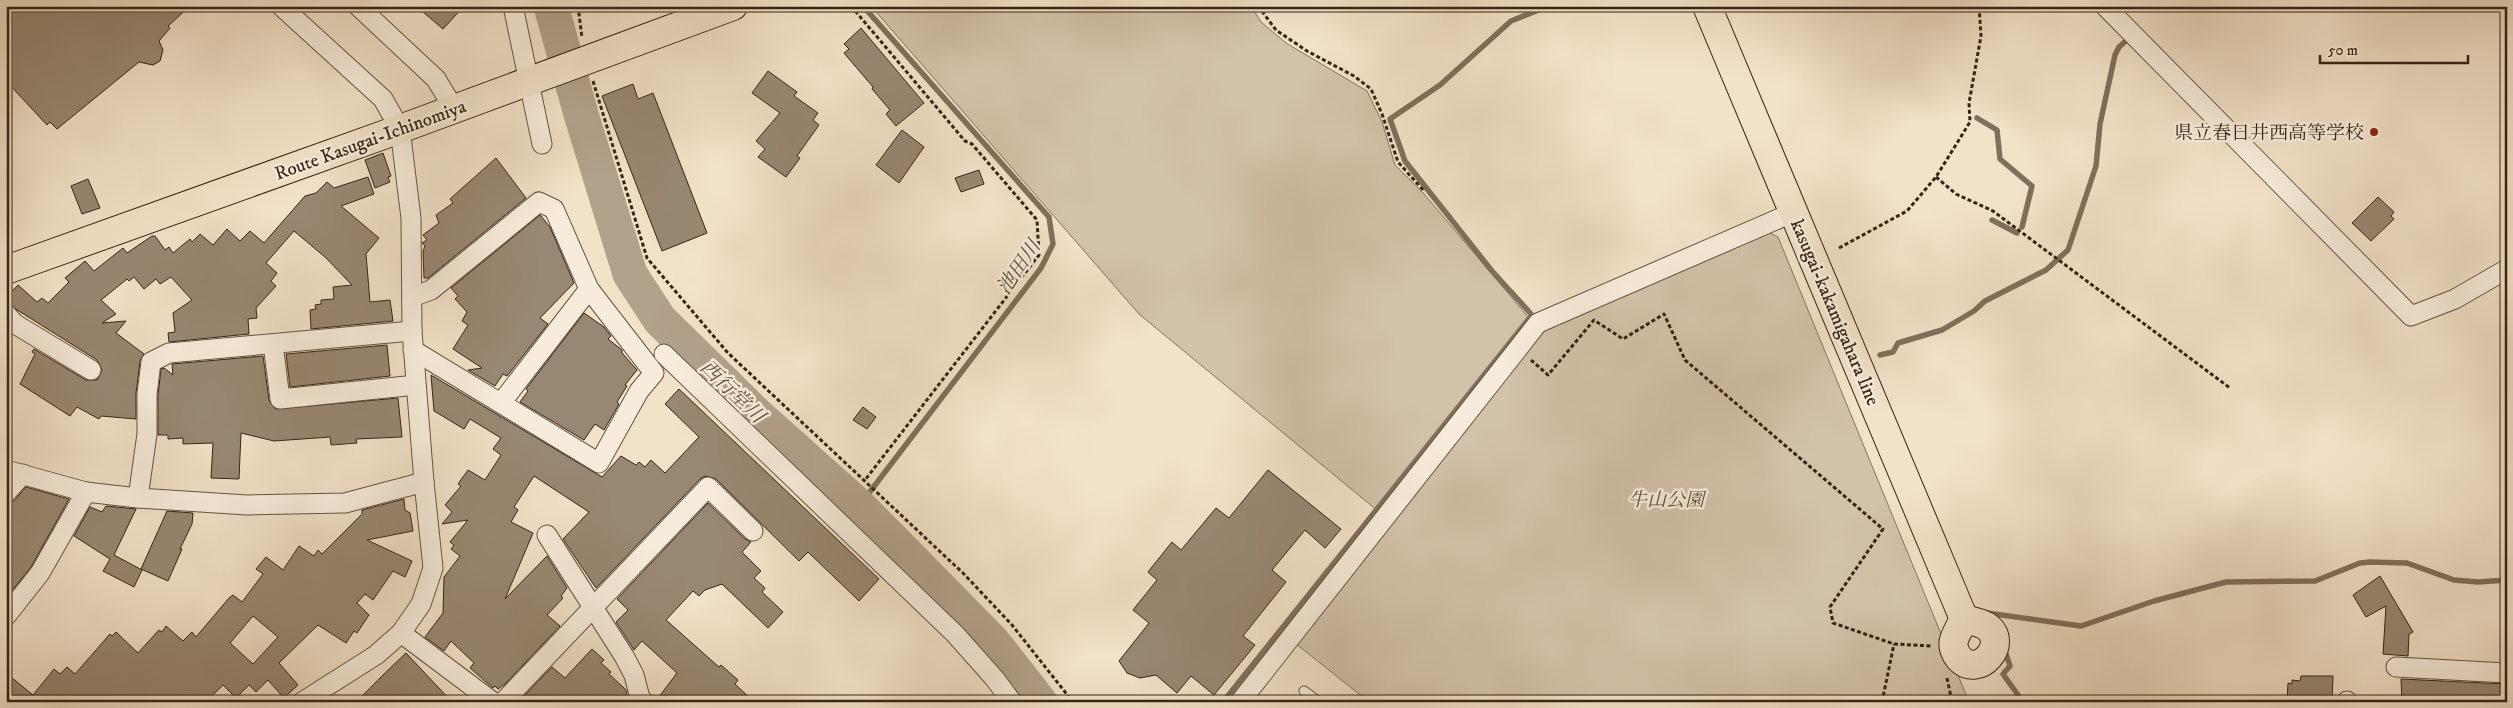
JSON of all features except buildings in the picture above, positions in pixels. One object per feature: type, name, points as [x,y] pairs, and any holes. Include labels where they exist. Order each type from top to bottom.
[{"type":"main road","name":"Route Kasugai-Ichinomiya","points":[[6,270],[400,129],[733,6]]},
{"type":"main road","name":"kasugai-kakamigahara line","points":[[1707,6],[1964,619]]},
{"type":"street","points":[[281,6],[383,99],[400,129],[411,218],[412,331],[424,482],[434,568],[422,604],[401,632],[376,655],[302,702]]},
{"type":"street","points":[[514,6],[534,79],[542,144]]},
{"type":"street","points":[[2105,6],[2411,316],[2455,299],[2507,269]]},
{"type":"street","points":[[365,8],[436,79],[454,109]]},
{"type":"street","points":[[412,297],[431,290],[539,202],[554,209],[588,289],[654,373],[639,390],[600,463],[414,350]]},
{"type":"street","points":[[1240,702],[1538,323],[1794,212]]},
{"type":"street","points":[[501,403],[588,289]]},
{"type":"street","points":[[6,314],[16,324],[91,370]]},
{"type":"street","points":[[138,498],[147,434],[147,394],[151,362],[169,353],[412,331]]},
{"type":"street","points":[[273,344],[280,399],[416,385]]},
{"type":"street","points":[[664,354],[955,634],[995,678],[1012,702]]},
{"type":"street","points":[[6,493],[15,472],[86,492],[138,498],[247,505],[345,503],[424,482]]},
{"type":"street","points":[[503,702],[708,487],[753,531]]},
{"type":"street","points":[[6,616],[40,573],[86,492]]},
{"type":"street","points":[[546,535],[594,607],[634,675],[640,698],[644,702]]},
{"type":"street","points":[[401,632],[493,702]]},
{"type":"street","points":[[2396,667],[2507,672]]},
{"type":"lane","points":[[1304,690],[1319,702]]},
{"type":"path","points":[[578,6],[584,61],[647,258],[728,353],[866,480],[964,574],[1012,624],[1073,702]]},
{"type":"path","points":[[852,6],[964,141],[972,144],[1037,220],[1039,256],[866,480]]},
{"type":"path","points":[[1258,6],[1276,30],[1307,51],[1354,76],[1371,89],[1382,114],[1398,162],[1424,191]]},
{"type":"path","points":[[1838,248],[1907,211],[1936,177],[1970,122],[1969,103],[1980,36],[1979,6]]},
{"type":"path","points":[[1936,177],[1956,194],[1993,211],[2230,388]]},
{"type":"path","points":[[1517,348],[1548,375],[1594,320],[1623,339],[1664,314],[1685,360],[1883,529],[1830,607],[1833,623],[1894,644],[1941,647]]},
{"type":"path","points":[[1882,702],[1894,644]]},
{"type":"green space","name":"牛山公園","points":[[871,6],[1251,6],[1261,22],[1286,43],[1367,91],[1382,122],[1395,165],[1424,194],[1541,332],[1770,233],[1778,237],[1969,702],[1369,702],[1295,643],[1390,521],[1139,314]]},
{"type":"waterway","name":"西行堂川","points":[[551,6],[581,114],[630,274],[660,320],[756,414],[859,506],[993,642],[1040,702]]},
{"type":"waterway","name":"池田川","points":[[859,506],[1041,268],[1053,244],[1049,217],[863,6]]},
{"type":"waterway","points":[[1223,702],[1532,315],[1492,271],[1405,161],[1390,119],[1440,85],[1511,21],[1549,6]]},
{"type":"waterway","points":[[1880,355],[1893,352],[1898,343],[1942,330],[1974,311],[1985,301],[2046,270],[2068,250],[2096,166],[2100,124],[2115,55],[2119,47],[2127,40]]},
{"type":"waterway","points":[[1977,118],[1997,130],[2000,159],[2032,186],[2022,227]]},
{"type":"waterway","points":[[1992,220],[2017,233]]},
{"type":"waterway","points":[[1987,613],[2081,626],[2154,601],[2226,582],[2315,581],[2360,563],[2370,562],[2407,563],[2454,580],[2478,582],[2507,580]]},
{"type":"waterway","points":[[2004,648],[2010,666],[2003,674],[2023,702]]},
{"type":"place","name":"県立春日井西高等学校","points":[[2374,132]]}]
